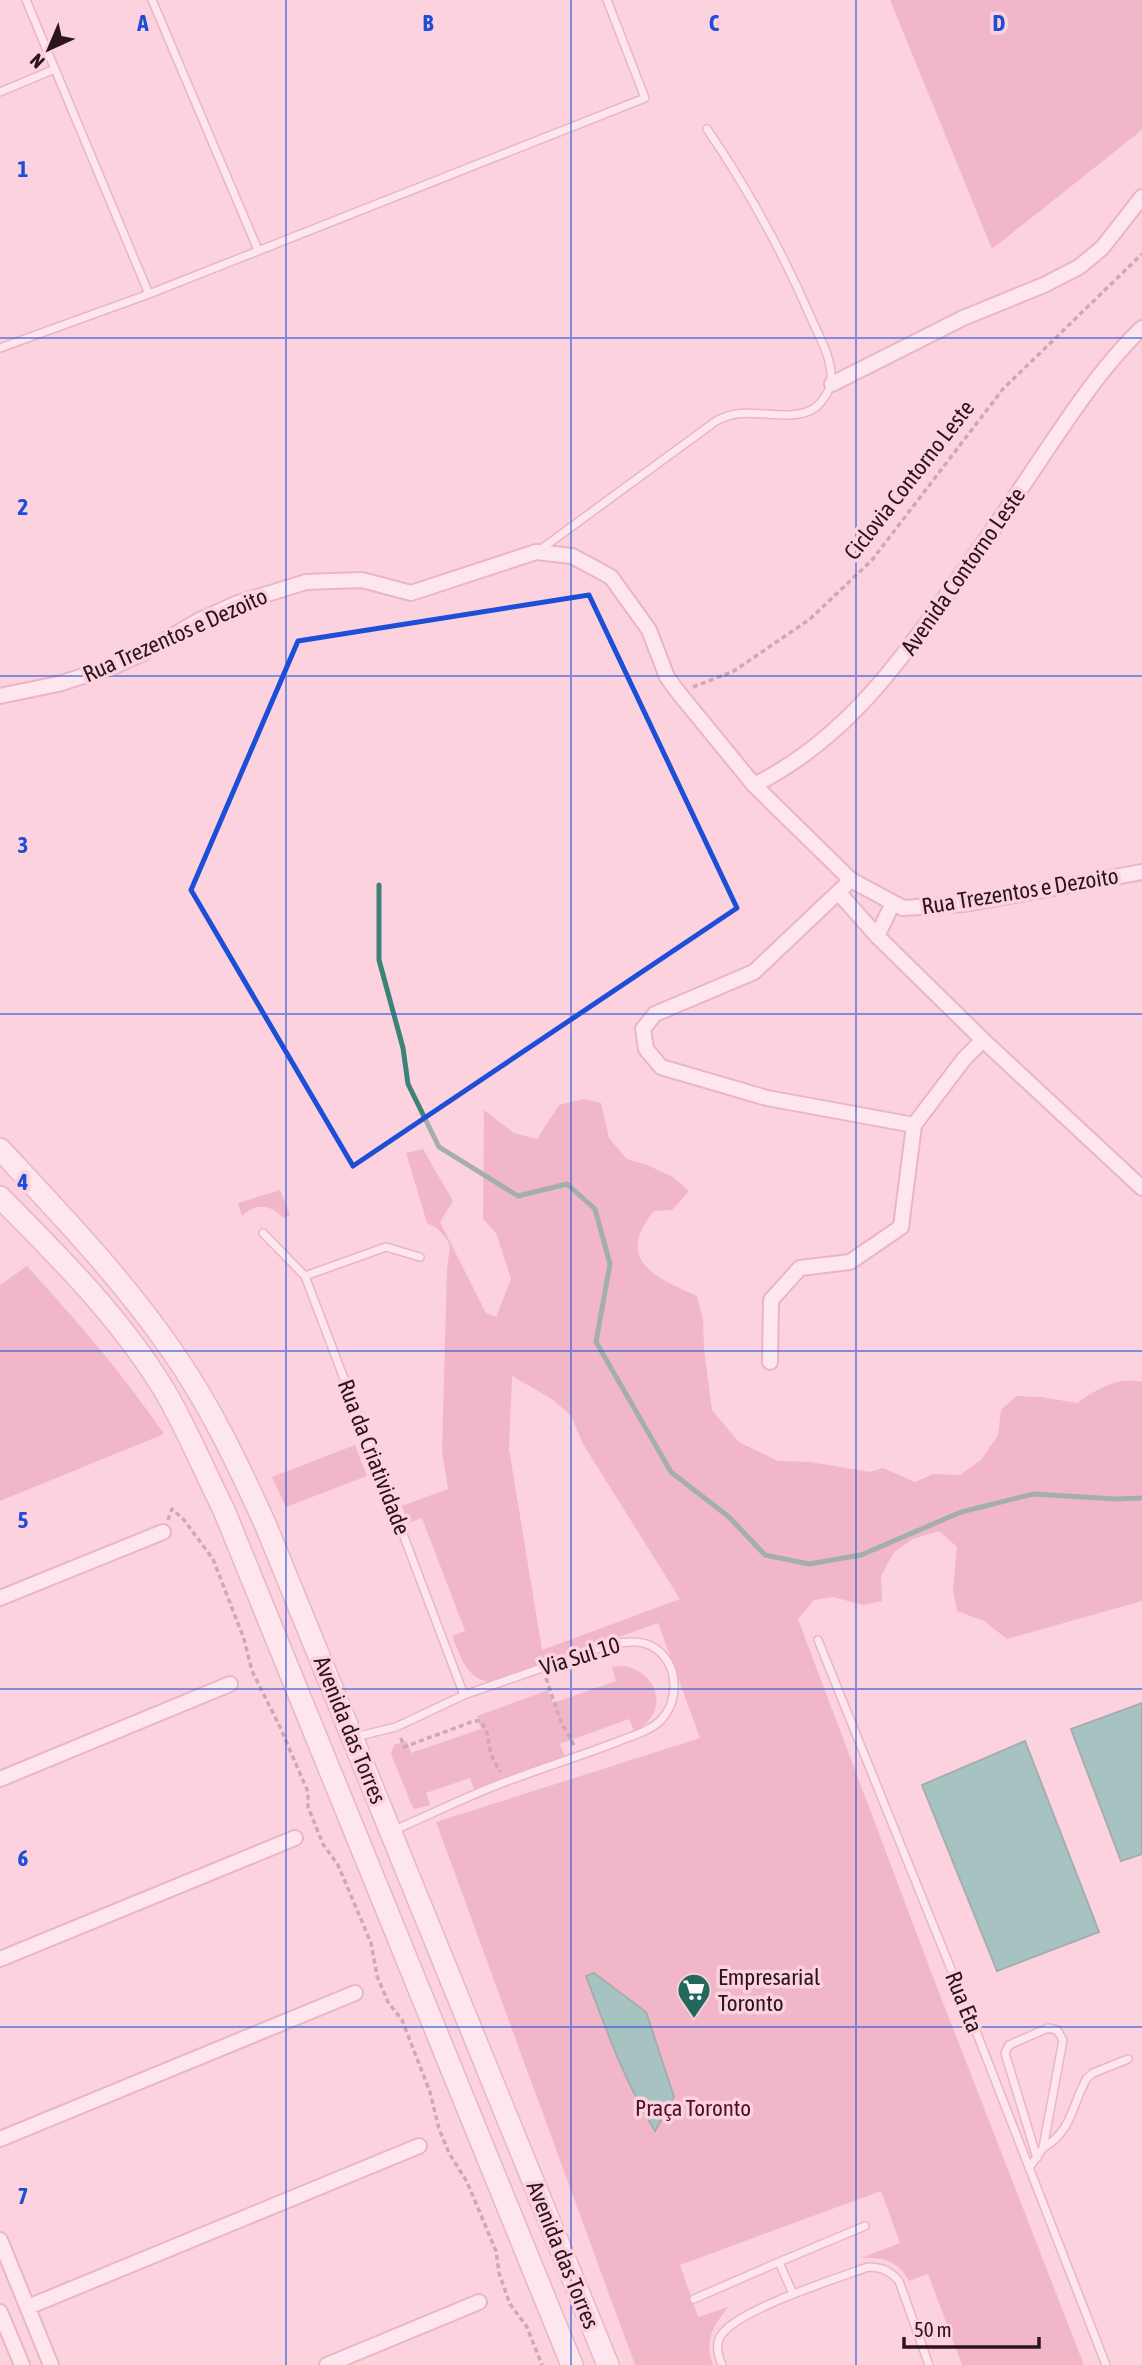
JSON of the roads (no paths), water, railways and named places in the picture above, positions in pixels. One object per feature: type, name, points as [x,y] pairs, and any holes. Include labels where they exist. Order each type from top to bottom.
[{"type":"main road","name":"Avenida das Torres","points":[[0,1149],[118,1279],[170,1348],[229,1445],[267,1526],[608,2365]]},
{"type":"main road","name":"Avenida das Torres","points":[[0,1197],[93,1291],[156,1378],[223,1508],[572,2365]]},
{"type":"main road","points":[[522,2242],[534,2231],[554,2233]]},
{"type":"street","points":[[832,384],[963,318],[1044,285],[1079,267],[1102,247],[1142,197]]},
{"type":"street","name":"Avenida Contorno Leste","points":[[754,785],[800,759],[832,734],[872,695],[915,641],[1081,400],[1142,328]]},
{"type":"street","name":"Rua Trezentos e Dezoito","points":[[0,696],[58,684],[115,666],[198,621],[238,603],[306,582],[362,580],[411,593],[536,552],[572,556],[611,577],[649,631],[667,677],[678,692],[754,785],[850,880],[903,908],[965,904],[1142,872]]},
{"type":"street","points":[[850,880],[754,972],[655,1014],[643,1029],[646,1049],[661,1067],[767,1098],[914,1125]]},
{"type":"street","points":[[839,893],[877,936],[983,1040],[1142,1188]]},
{"type":"street","points":[[877,936],[893,903]]},
{"type":"street","points":[[770,1362],[771,1300],[800,1268],[850,1262],[901,1227],[914,1125],[964,1059],[983,1040]]},
{"type":"street","points":[[0,1598],[163,1532]]},
{"type":"street","points":[[0,1779],[230,1684]]},
{"type":"street","points":[[0,1959],[295,1838]]},
{"type":"street","points":[[0,2139],[355,1993]]},
{"type":"street","points":[[28,2307],[419,2146]]},
{"type":"street","points":[[0,2240],[51,2365]]},
{"type":"street","points":[[327,2365],[479,2302]]},
{"type":"street","points":[[0,2315],[22,2365]]},
{"type":"lane","points":[[26,0],[149,294]]},
{"type":"lane","points":[[152,0],[258,250]]},
{"type":"lane","points":[[0,348],[149,294],[645,97],[607,0]]},
{"type":"lane","points":[[0,92],[55,69]]},
{"type":"lane","points":[[536,552],[716,421],[736,414],[802,413],[822,402],[832,384],[823,346],[783,256],[732,165],[707,129]]},
{"type":"lane","name":"Rua da Criatividade","points":[[263,1233],[305,1276],[464,1695]]},
{"type":"lane","points":[[305,1276],[386,1247],[420,1257]]},
{"type":"lane","name":"Rua Eta","points":[[818,1640],[1106,2365]]},
{"type":"lane","name":"Via Sul 10","points":[[352,1738],[396,1727],[464,1695],[611,1643],[646,1643],[661,1653],[671,1668],[674,1683],[668,1710],[661,1720],[649,1729],[504,1782],[392,1831]]},
{"type":"lane","points":[[1037,2158],[1005,2053],[1009,2045],[1048,2028],[1057,2030],[1063,2040],[1044,2148]]},
{"type":"lane","points":[[1030,2168],[1044,2148],[1065,2130],[1087,2078],[1128,2059]]},
{"type":"lane","points":[[694,2299],[865,2226]]},
{"type":"lane","points":[[779,2262],[793,2294]]},
{"type":"lane","points":[[722,2365],[718,2355],[719,2337],[734,2321],[793,2294],[868,2267],[880,2267],[899,2281],[929,2365]]},
{"type":"waterway","points":[[379,885],[379,960],[403,1048],[408,1084],[439,1147],[518,1196],[567,1184],[595,1209],[610,1264],[596,1342],[671,1472],[729,1517],[765,1555],[809,1564],[861,1555],[961,1512],[1033,1494],[1142,1498]]},
{"type":"place","name":"Empresarial Toronto","points":[[694,2020]]},
{"type":"park label","name":"Praça Toronto","points":[[693,2108]]}]
